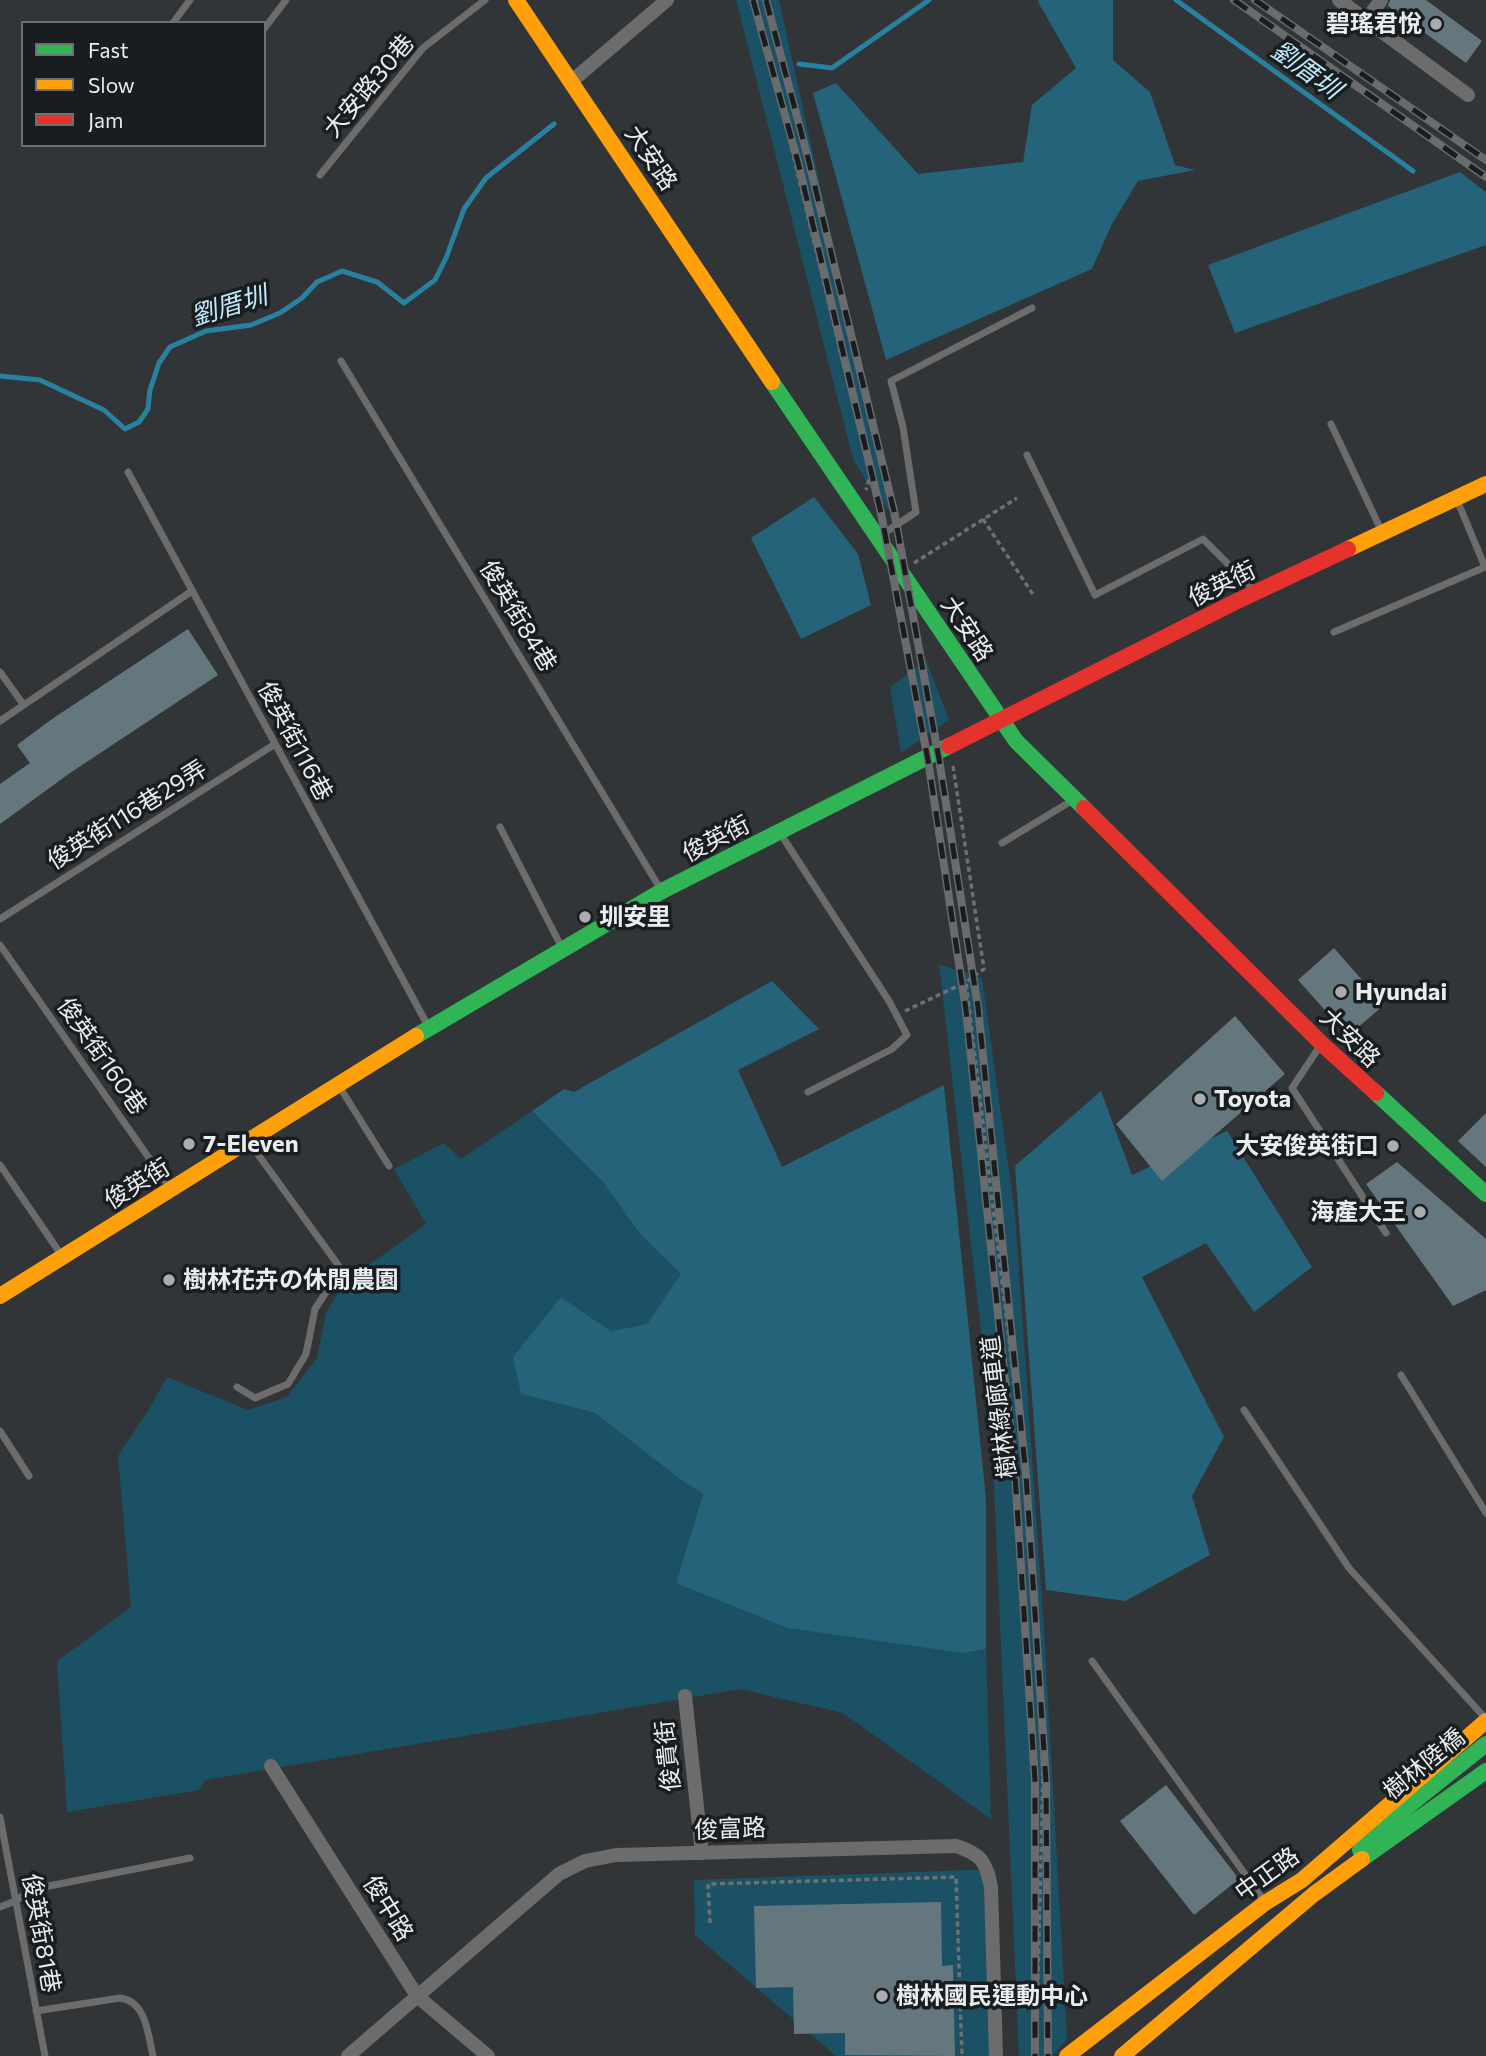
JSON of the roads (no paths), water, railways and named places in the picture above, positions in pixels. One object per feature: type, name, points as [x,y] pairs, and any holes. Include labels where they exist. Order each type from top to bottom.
[{"type":"street","name":"大安路","points":[[516,0],[1016,741],[1322,1044],[1486,1194]]},
{"type":"street","points":[[572,81],[667,0]]},
{"type":"street","points":[[1339,0],[1468,94]]},
{"type":"street","points":[[1367,19],[1381,0]]},
{"type":"street","name":"俊英街","points":[[0,1296],[429,1028],[662,891],[1257,592],[1486,484]]},
{"type":"street","name":"俊貴街","points":[[685,1696],[702,1853]]},
{"type":"street","name":"中正路","points":[[1067,2056],[1265,1902],[1301,1880],[1486,1720]]},
{"type":"street","name":"樹林陸橋","points":[[1391,1820],[1486,1744]]},
{"type":"street","name":"俊中路","points":[[271,1766],[417,1996],[488,2056]]},
{"type":"street","name":"中正路","points":[[1122,2056],[1314,1894],[1486,1771]]},
{"type":"street","points":[[1301,1880],[1391,1820]]},
{"type":"street","points":[[1314,1894],[1391,1820]]},
{"type":"street","name":"俊富路","points":[[348,2056],[559,1874],[585,1861],[616,1855],[957,1846],[973,1851],[986,1866],[991,1886],[996,2056]]},
{"type":"lane","points":[[174,21],[190,0]]},
{"type":"lane","points":[[266,26],[286,0]]},
{"type":"lane","name":"大安路30巷","points":[[320,175],[423,48],[485,0]]},
{"type":"lane","points":[[877,538],[916,512],[903,428],[891,381],[1031,308]]},
{"type":"lane","name":"俊英街84巷","points":[[341,360],[662,891]]},
{"type":"lane","points":[[1331,424],[1382,533]]},
{"type":"lane","points":[[1027,455],[1095,595],[1203,539],[1257,592]]},
{"type":"lane","name":"俊英街116巷","points":[[128,472],[429,1028]]},
{"type":"lane","points":[[1334,632],[1485,567],[1457,498]]},
{"type":"lane","points":[[0,721],[192,591]]},
{"type":"lane","points":[[0,672],[23,704]]},
{"type":"lane","name":"俊英街116巷29弄","points":[[0,919],[275,744]]},
{"type":"lane","points":[[1002,843],[1074,799]]},
{"type":"lane","points":[[500,827],[562,948]]},
{"type":"lane","points":[[780,832],[907,1035],[892,1049],[808,1092]]},
{"type":"lane","name":"俊英街160巷","points":[[0,945],[172,1190]]},
{"type":"lane","points":[[1322,1044],[1292,1088],[1387,1233]]},
{"type":"lane","points":[[338,1085],[388,1166]]},
{"type":"lane","points":[[237,1387],[255,1398],[288,1384],[306,1354],[315,1309],[341,1269],[249,1141]]},
{"type":"lane","points":[[0,1165],[63,1256]]},
{"type":"lane","points":[[1401,1375],[1486,1513]]},
{"type":"lane","points":[[1244,1410],[1349,1568],[1486,1720]]},
{"type":"lane","points":[[0,1431],[29,1476]]},
{"type":"lane","points":[[1092,1661],[1265,1902]]},
{"type":"lane","name":"俊英街81巷","points":[[0,1816],[45,2056]]},
{"type":"lane","points":[[0,1907],[16,1902],[34,1889],[190,1858]]},
{"type":"lane","points":[[36,2011],[120,1998],[131,1999],[139,2007],[153,2056]]},
{"type":"waterway","name":"劉厝圳","points":[[799,64],[832,68],[929,0]]},
{"type":"waterway","name":"劉厝圳","points":[[1176,0],[1413,171]]},
{"type":"waterway","name":"劉厝圳","points":[[0,376],[40,380],[104,410],[125,429],[139,422],[148,409],[150,390],[159,363],[170,347],[206,331],[251,325],[280,313],[302,298],[317,282],[342,271],[377,282],[404,303],[435,280],[464,209],[486,178],[554,124]]},
{"type":"railway","points":[[753,0],[798,162],[881,513],[928,760],[966,1010],[1015,1475],[1035,1781],[1035,2056]]},
{"type":"railway","points":[[766,0],[808,158],[894,511],[939,759],[978,1007],[1026,1475],[1046,1782],[1048,2056]]},
{"type":"railway","points":[[1234,0],[1486,177]]},
{"type":"railway","points":[[1255,0],[1486,160]]},
{"type":"place","name":"碧瑤君悅","points":[[1436,24]]},
{"type":"place","name":"圳安里","points":[[585,917]]},
{"type":"place","name":"Hyundai","points":[[1341,992]]},
{"type":"place","name":"Toyota","points":[[1200,1099]]},
{"type":"place","name":"7-Eleven","points":[[189,1144]]},
{"type":"place","name":"大安俊英街口","points":[[1393,1146]]},
{"type":"place","name":"海產大王","points":[[1420,1212]]},
{"type":"place","name":"樹林花卉の休閒農園","points":[[169,1280]]},
{"type":"place","name":"樹林國民運動中心","points":[[882,1996]]}]
